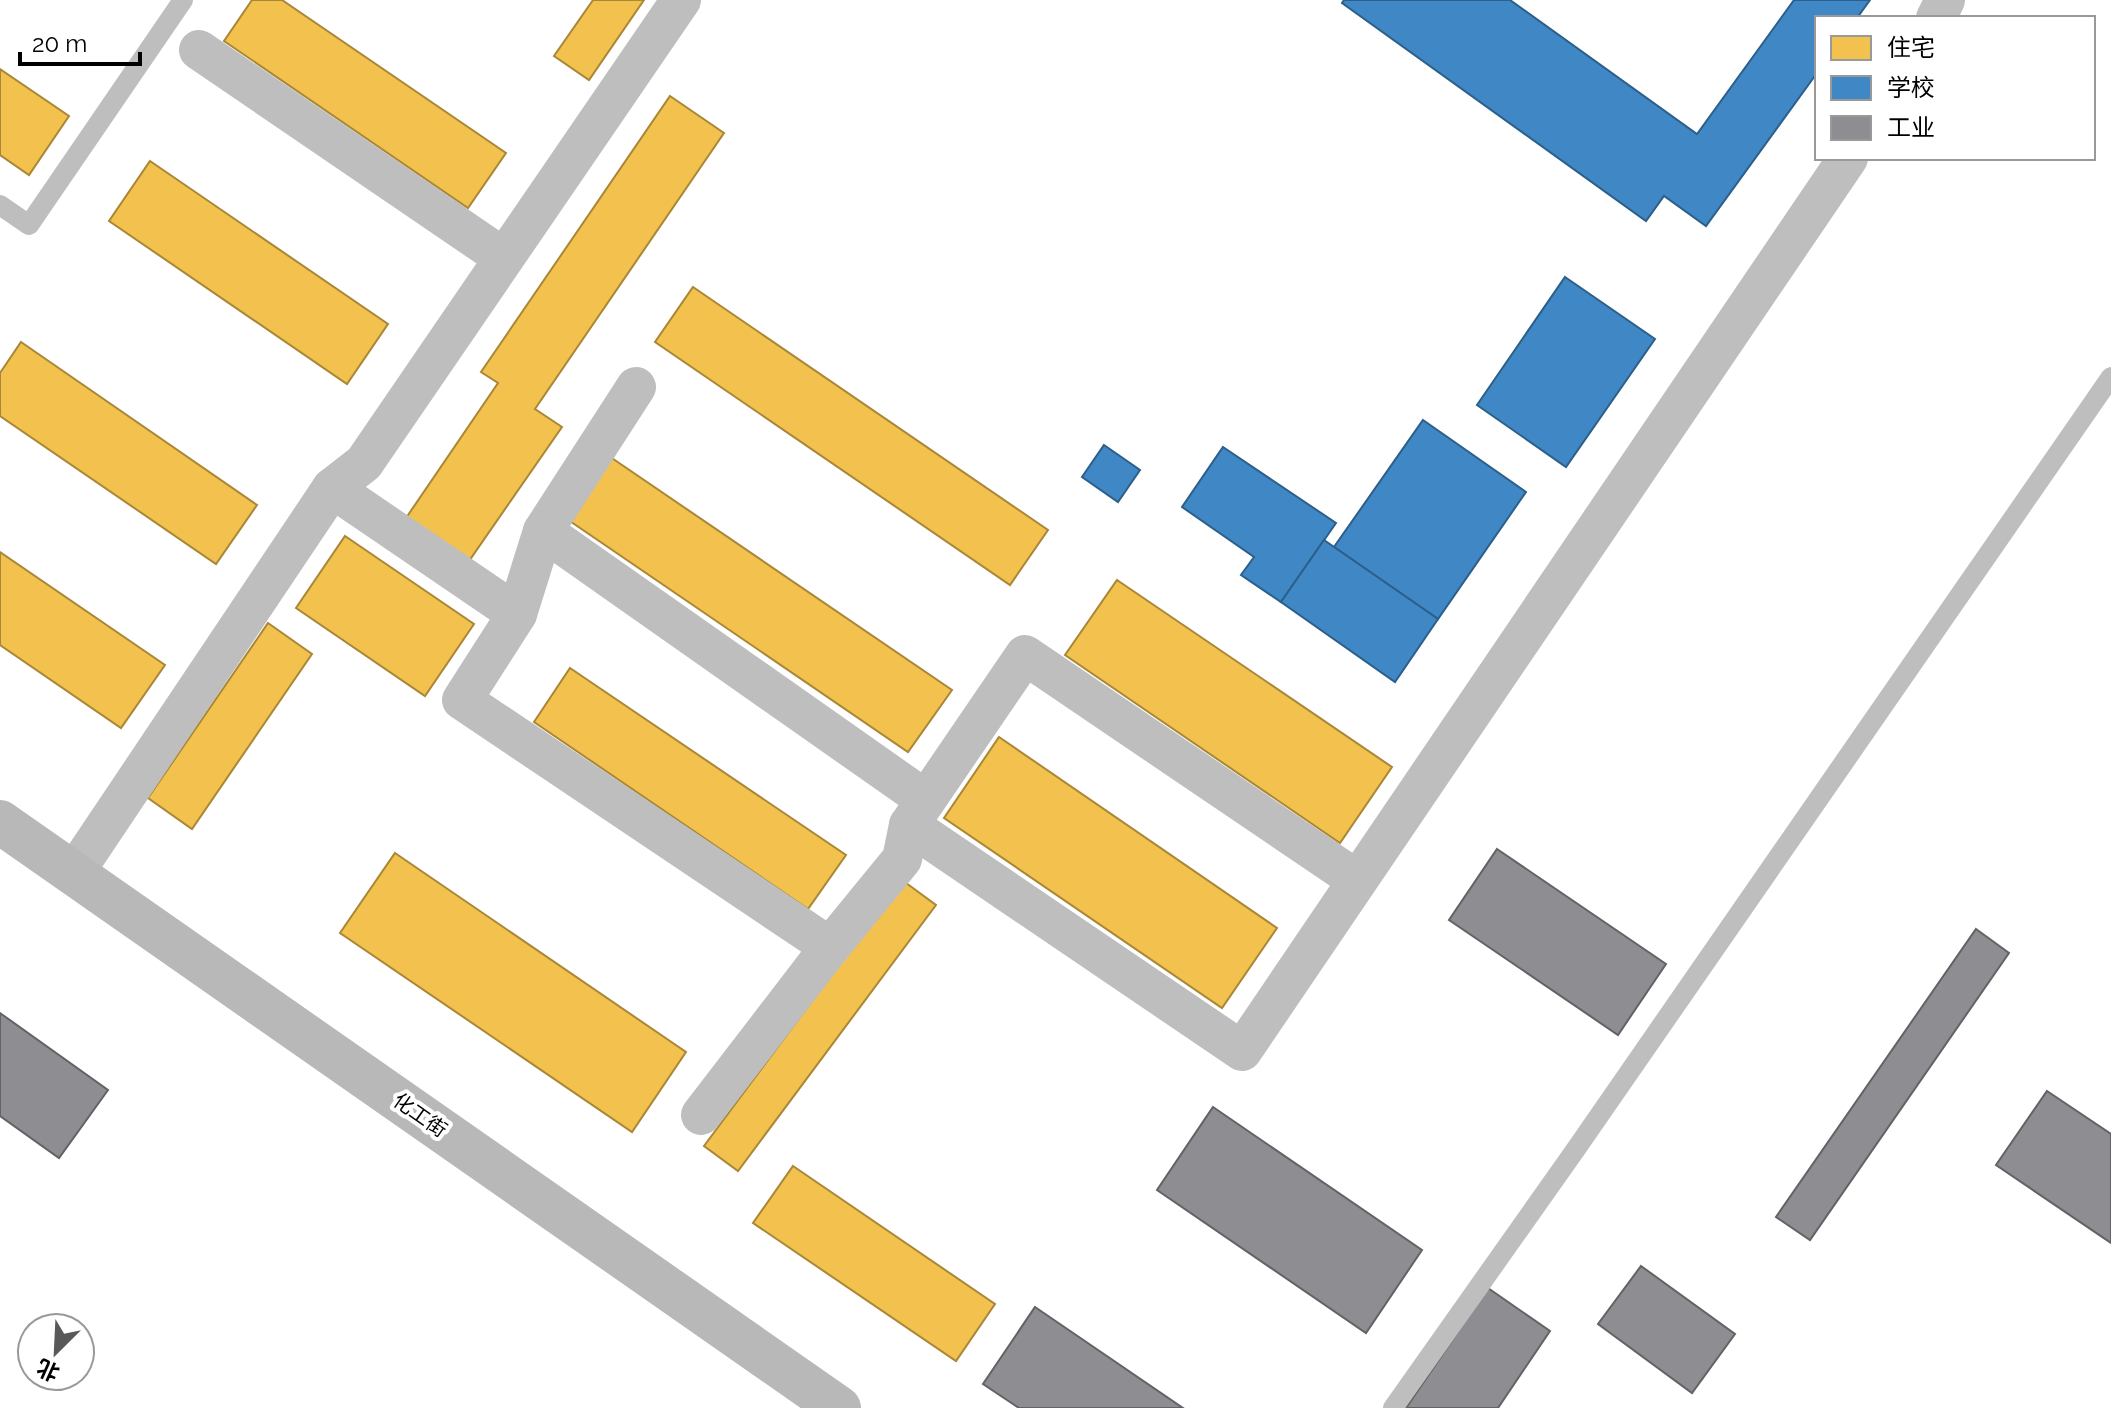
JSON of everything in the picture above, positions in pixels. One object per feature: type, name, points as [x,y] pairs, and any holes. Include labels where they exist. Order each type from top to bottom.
[{"type":"street","points":[[74,873],[332,488],[364,463],[681,0]]},
{"type":"street","points":[[199,50],[504,258]]},
{"type":"street","points":[[543,531],[1242,1051],[1847,160]]},
{"type":"street","points":[[636,387],[543,531],[517,614],[462,700],[830,947]]},
{"type":"street","points":[[332,488],[517,614]]},
{"type":"street","points":[[701,1115],[902,859],[918,812],[1025,655],[1357,880]]},
{"type":"street","name":"化工街","points":[[0,822],[839,1408]]},
{"type":"lane","points":[[0,205],[29,225],[183,0]]},
{"type":"lane","points":[[1393,1408],[2111,377]]},
{"type":"building: 住宅","points":[[252,0],[282,0],[506,153],[468,208],[224,41]]},
{"type":"building: 住宅","points":[[593,0],[644,0],[589,80],[554,56]]},
{"type":"building: 住宅","points":[[0,69],[69,116],[29,175],[0,155]]},
{"type":"building: 住宅","points":[[670,96],[724,133],[535,409],[562,427],[469,561],[406,518],[498,383],[481,372]]},
{"type":"building: 住宅","points":[[150,161],[388,324],[347,384],[109,221]]},
{"type":"building: 住宅","points":[[693,287],[1048,530],[1010,585],[655,342]]},
{"type":"building: 住宅","points":[[21,342],[257,505],[216,564],[0,416],[0,373]]},
{"type":"building: 住宅","points":[[603,452],[952,690],[908,752],[561,515]]},
{"type":"building: 住宅","points":[[345,536],[474,624],[425,696],[296,608]]},
{"type":"building: 住宅","points":[[0,552],[165,665],[121,728],[0,645]]},
{"type":"building: 住宅","points":[[1117,580],[1392,767],[1340,843],[1065,655]]},
{"type":"building: 住宅","points":[[268,623],[312,654],[192,829],[148,798]]},
{"type":"building: 住宅","points":[[570,668],[846,855],[808,909],[534,722]]},
{"type":"building: 住宅","points":[[999,737],[1277,928],[1222,1008],[944,818]]},
{"type":"building: 住宅","points":[[395,853],[686,1052],[632,1132],[340,933]]},
{"type":"building: 住宅","points":[[902,880],[936,905],[738,1171],[704,1146]]},
{"type":"building: 住宅","points":[[793,1166],[995,1304],[956,1361],[753,1223]]},
{"type":"building: 学校","points":[[1344,0],[1510,0],[1697,134],[1794,0],[1870,0],[1858,16],[1815,16],[1815,76],[1706,226],[1664,196],[1646,221],[1342,3]]},
{"type":"building: 学校","points":[[1565,277],[1655,339],[1566,467],[1477,405]]},
{"type":"building: 学校","points":[[1423,420],[1526,492],[1438,619],[1334,547]]},
{"type":"building: 学校","points":[[1104,445],[1140,470],[1118,502],[1082,477]]},
{"type":"building: 学校","points":[[1223,447],[1336,523],[1281,602],[1241,575],[1254,557],[1182,507]]},
{"type":"building: 学校","points":[[1324,540],[1438,619],[1395,682],[1281,602]]},
{"type":"building: 工业","points":[[1497,849],[1666,964],[1618,1035],[1449,920]]},
{"type":"building: 工业","points":[[1976,929],[2009,953],[1810,1240],[1776,1217]]},
{"type":"building: 工业","points":[[0,1013],[108,1090],[59,1158],[0,1116]]},
{"type":"building: 工业","points":[[2047,1091],[2111,1134],[2111,1243],[1996,1165]]},
{"type":"building: 工业","points":[[1213,1107],[1422,1250],[1366,1333],[1157,1190]]},
{"type":"building: 工业","points":[[1641,1266],[1735,1334],[1692,1393],[1598,1324]]},
{"type":"building: 工业","points":[[1488,1288],[1550,1331],[1498,1408],[1406,1408]]},
{"type":"building: 工业","points":[[1035,1307],[1183,1408],[1019,1408],[983,1384]]}]
